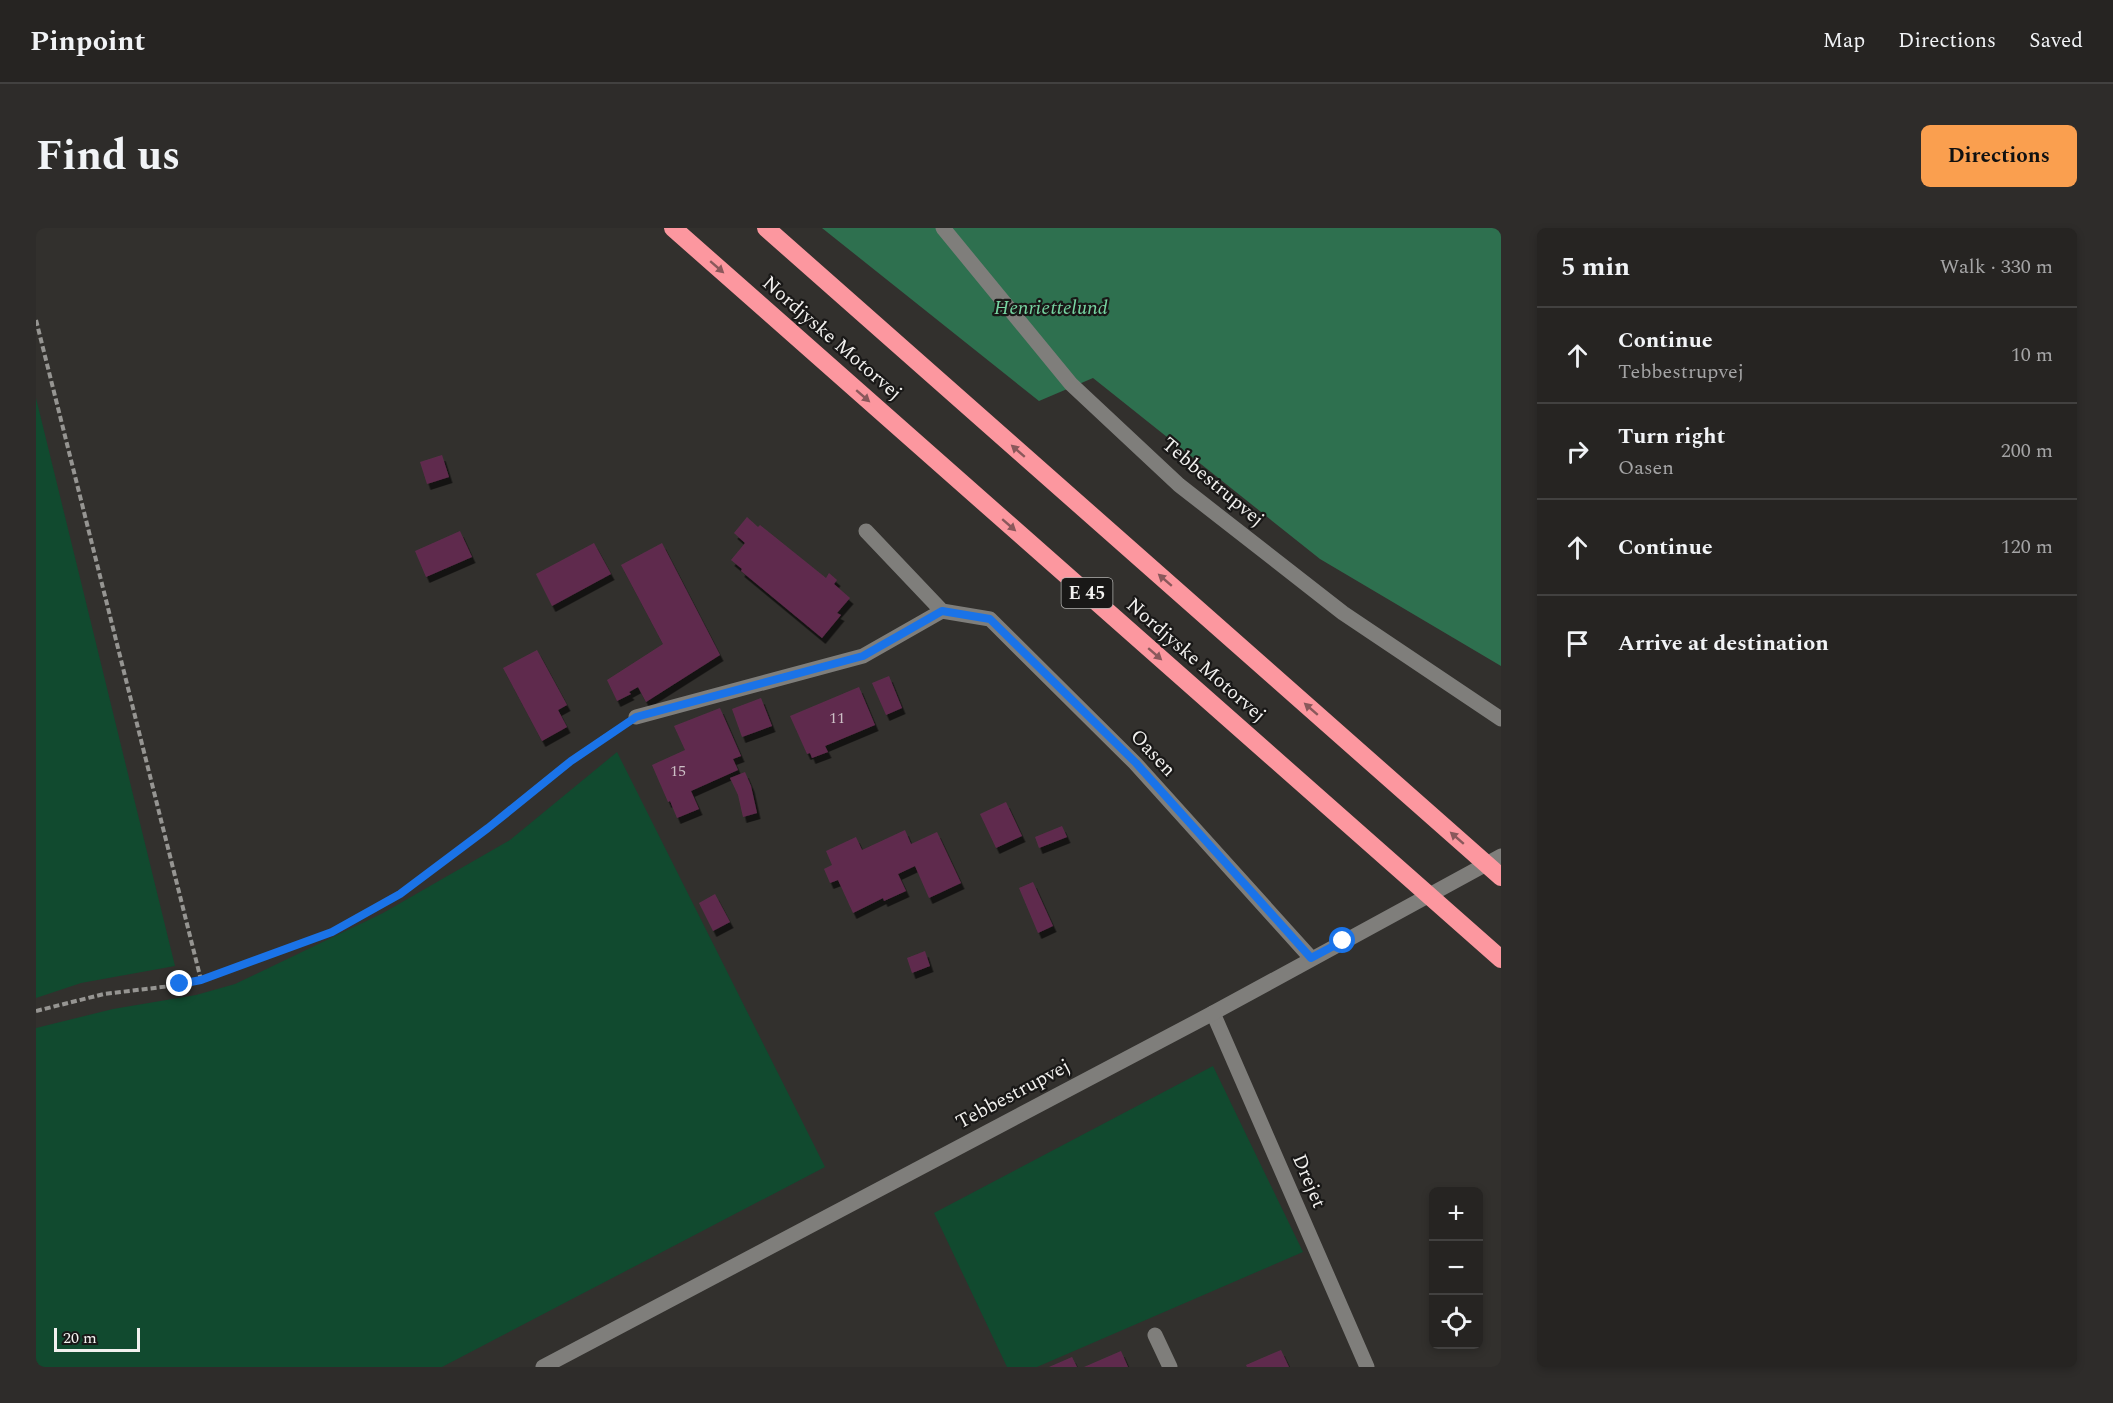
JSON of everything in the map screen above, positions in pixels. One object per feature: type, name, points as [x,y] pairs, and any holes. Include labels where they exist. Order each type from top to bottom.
[{"type":"highway","name":"Nordjyske Motorvej","points":[[673,228],[1501,959]]},
{"type":"highway","name":"Nordjyske Motorvej","points":[[766,228],[1501,877]]},
{"type":"street","name":"Tebbestrupvej","points":[[943,228],[1071,384],[1179,485],[1343,613],[1501,719]]},
{"type":"street","points":[[636,717],[863,656],[942,611],[866,531]]},
{"type":"street","name":"Oasen","points":[[942,611],[990,619],[1136,763],[1311,958]]},
{"type":"street","name":"Tebbestrupvej","points":[[543,1367],[1213,1013],[1501,856]]},
{"type":"street","name":"Drejet","points":[[1213,1013],[1367,1367]]},
{"type":"street","points":[[1155,1335],[1170,1367]]},
{"type":"path","points":[[36,320],[201,980]]},
{"type":"path","points":[[36,1011],[104,994],[201,980],[332,932],[400,894],[488,828],[571,761],[636,717]]},
{"type":"green space","name":"Henriettelund","points":[[822,228],[1501,228],[1501,666],[1320,559],[1093,378],[1039,401]]},
{"type":"green space","points":[[36,398],[175,966],[81,983],[36,998]]},
{"type":"green space","points":[[617,752],[825,1167],[442,1367],[36,1367],[36,1028],[113,1009],[196,995],[235,984],[383,913],[510,840]]},
{"type":"green space","points":[[1213,1066],[1303,1252],[1037,1367],[1007,1367],[934,1213]]},
{"type":"building","points":[[442,455],[449,477],[427,484],[420,462]]},
{"type":"building","points":[[747,517],[826,578],[829,573],[837,580],[834,584],[850,598],[837,613],[841,615],[822,638],[741,571],[742,569],[731,560],[745,543],[734,533]]},
{"type":"building","points":[[460,531],[472,557],[426,577],[415,551]]},
{"type":"building","points":[[594,543],[611,574],[552,606],[536,574]]},
{"type":"building","points":[[662,543],[720,655],[646,702],[638,687],[629,692],[631,694],[617,701],[607,680],[663,644],[621,565]]},
{"type":"building","points":[[537,650],[567,705],[558,710],[567,727],[542,741],[503,668]]},
{"type":"building","points":[[889,676],[902,708],[886,715],[872,683]]},
{"type":"building","points":[[859,687],[875,725],[825,746],[828,752],[812,758],[810,753],[807,754],[790,716]]},
{"type":"building","points":[[761,698],[772,726],[742,737],[732,709]]},
{"type":"building","points":[[720,708],[741,756],[733,759],[738,770],[691,791],[699,809],[677,818],[652,765],[685,750],[674,726]]},
{"type":"building","points":[[745,772],[751,786],[757,813],[743,817],[738,795],[730,778]]},
{"type":"building","points":[[1006,802],[1022,836],[996,848],[980,814]]},
{"type":"building","points":[[1062,826],[1067,837],[1039,848],[1035,837]]},
{"type":"building","points":[[905,830],[911,844],[937,832],[961,883],[929,898],[915,866],[898,874],[906,891],[884,901],[883,898],[853,913],[838,880],[830,883],[824,869],[832,865],[826,851],[856,837],[862,850]]},
{"type":"building","points":[[1033,882],[1053,926],[1038,933],[1019,888]]},
{"type":"building","points":[[715,894],[730,922],[713,931],[699,903]]},
{"type":"building","points":[[925,951],[930,966],[912,973],[907,958]]},
{"type":"building","points":[[1281,1350],[1289,1367],[1247,1367],[1246,1365]]},
{"type":"building","points":[[1121,1351],[1128,1367],[1084,1367]]},
{"type":"building","points":[[1072,1357],[1077,1367],[1049,1367]]},
{"type":"route","points":[[180,984],[201,980],[332,932],[400,894],[488,828],[571,761],[636,717],[863,656],[942,611],[990,619],[1136,763],[1311,958],[1343,941]]}]
